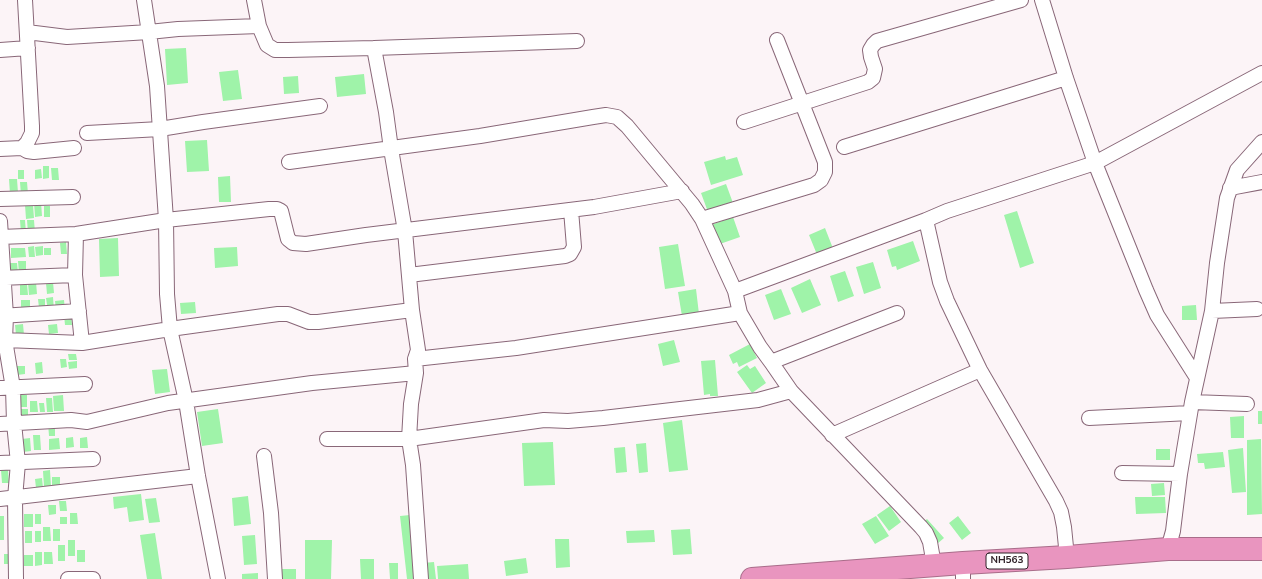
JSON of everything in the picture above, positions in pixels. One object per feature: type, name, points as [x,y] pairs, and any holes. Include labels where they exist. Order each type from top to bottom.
[{"type":"highway","name":"NH563","points":[[752,579],[828,576],[934,565],[963,571],[1068,557],[1168,549],[1262,550]]},
{"type":"street","points":[[22,148],[27,144],[32,133],[25,0]]},
{"type":"street","points":[[144,0],[157,86],[166,220],[167,294],[170,329],[186,401],[198,476],[218,579]]},
{"type":"street","points":[[254,0],[259,26],[267,46],[275,50],[577,41]]},
{"type":"street","points":[[744,122],[868,82],[873,78],[875,69],[870,58],[870,50],[872,45],[877,41],[1021,0]]},
{"type":"street","points":[[1042,0],[1066,78],[1095,163],[1146,290],[1157,315],[1197,378]]},
{"type":"street","points":[[27,32],[67,37],[259,26]]},
{"type":"street","points":[[702,219],[814,185],[821,180],[825,172],[825,162],[777,40]]},
{"type":"street","points":[[0,50],[28,48]]},
{"type":"street","points":[[374,48],[405,231],[412,310],[418,350],[411,404],[409,438],[413,465],[420,579]]},
{"type":"street","points":[[735,291],[926,220],[954,208],[1095,163],[1262,73]]},
{"type":"street","points":[[844,147],[1066,78]]},
{"type":"street","points":[[87,133],[160,129],[320,106]]},
{"type":"street","points":[[289,162],[480,136],[606,115],[617,117],[627,126],[682,191],[702,219],[735,291],[740,313],[760,348],[791,391],[926,533],[930,542],[934,565]]},
{"type":"street","points":[[1168,549],[1173,531],[1180,474],[1191,408],[1212,311],[1217,262],[1227,198],[1237,170],[1262,142]]},
{"type":"street","points":[[0,149],[22,148],[27,151],[34,152],[74,148]]},
{"type":"street","points":[[1230,188],[1262,182]]},
{"type":"street","points":[[1,237],[76,234],[166,220],[277,209],[281,211],[288,239],[293,243],[306,244],[366,235],[594,207],[682,191]]},
{"type":"street","points":[[0,199],[73,197]]},
{"type":"street","points":[[409,275],[565,256],[570,254],[574,247],[571,210]]},
{"type":"street","points":[[926,220],[940,282],[947,301],[980,370],[1056,501],[1061,512],[1068,557]]},
{"type":"street","points":[[0,221],[3,341],[7,388],[14,423],[18,463],[15,498],[16,579]]},
{"type":"street","points":[[76,234],[75,275],[82,344]]},
{"type":"street","points":[[2,278],[75,275]]},
{"type":"street","points":[[1212,311],[1257,309]]},
{"type":"street","points":[[3,341],[82,344],[170,329],[278,314],[288,314],[309,322],[318,322],[412,310]]},
{"type":"street","points":[[3,316],[79,311]]},
{"type":"street","points":[[0,424],[71,420],[88,422],[153,406],[312,383],[653,326],[740,313]]},
{"type":"street","points":[[770,362],[897,313]]},
{"type":"street","points":[[832,434],[980,370]]},
{"type":"street","points":[[7,388],[85,384]]},
{"type":"street","points":[[327,439],[409,438],[544,420],[568,421],[602,418],[758,400],[791,391]]},
{"type":"street","points":[[1089,418],[1247,404]]},
{"type":"street","points":[[264,456],[271,513],[275,579]]},
{"type":"street","points":[[0,463],[93,459]]},
{"type":"street","points":[[1122,473],[1180,474]]},
{"type":"street","points":[[0,499],[198,476]]},
{"type":"street","points":[[68,579],[93,579]]},
{"type":"building","points":[[186,48],[188,83],[167,85],[165,49]]},
{"type":"building","points":[[238,70],[242,99],[223,101],[219,72]]},
{"type":"building","points":[[364,74],[366,94],[337,97],[335,77]]},
{"type":"building","points":[[298,76],[299,93],[284,94],[283,77]]},
{"type":"building","points":[[207,140],[209,171],[187,172],[185,141]]},
{"type":"building","points":[[725,156],[726,160],[737,157],[743,175],[711,185],[704,162]]},
{"type":"building","points":[[43,166],[49,166],[49,178],[43,179]]},
{"type":"building","points":[[51,168],[58,168],[59,180],[52,180]]},
{"type":"building","points":[[41,169],[42,178],[35,179],[35,170]]},
{"type":"building","points":[[18,170],[24,170],[24,179],[18,179]]},
{"type":"building","points":[[230,176],[231,202],[219,202],[218,177]]},
{"type":"building","points":[[9,179],[17,179],[18,193],[10,194]]},
{"type":"building","points":[[20,182],[27,182],[28,194],[21,195]]},
{"type":"building","points":[[726,184],[733,203],[708,212],[701,193]]},
{"type":"building","points":[[34,202],[41,202],[42,216],[35,217]]},
{"type":"building","points":[[25,205],[33,205],[34,218],[26,219]]},
{"type":"building","points":[[44,206],[50,206],[50,217],[44,217]]},
{"type":"building","points":[[1017,211],[1034,263],[1020,268],[1004,215]]},
{"type":"building","points":[[733,217],[740,237],[717,245],[711,225]]},
{"type":"building","points":[[20,220],[25,220],[26,233],[21,233]]},
{"type":"building","points":[[27,220],[34,220],[35,233],[28,233]]},
{"type":"building","points":[[825,228],[834,251],[818,257],[809,235]]},
{"type":"building","points":[[118,238],[119,276],[100,277],[99,239]]},
{"type":"building","points":[[913,241],[920,261],[897,270],[896,266],[892,267],[887,250]]},
{"type":"building","points":[[66,242],[67,254],[61,254],[60,243]]},
{"type":"building","points":[[678,244],[685,286],[665,289],[659,247]]},
{"type":"building","points":[[34,246],[35,257],[29,257],[28,247]]},
{"type":"building","points":[[43,246],[43,255],[36,256],[35,247]]},
{"type":"building","points":[[237,247],[238,266],[215,268],[214,248]]},
{"type":"building","points":[[11,248],[25,248],[26,257],[11,258]]},
{"type":"building","points":[[44,248],[51,248],[51,255],[44,255]]},
{"type":"building","points":[[18,261],[26,261],[26,273],[19,274]]},
{"type":"building","points":[[873,262],[881,288],[864,294],[856,267]]},
{"type":"building","points":[[10,263],[17,263],[18,273],[11,274]]},
{"type":"building","points":[[845,271],[854,296],[838,302],[830,276]]},
{"type":"building","points":[[810,279],[821,305],[802,313],[791,288]]},
{"type":"building","points":[[36,282],[37,294],[29,295],[28,283]]},
{"type":"building","points":[[53,282],[54,293],[47,294],[46,283]]},
{"type":"building","points":[[20,284],[27,284],[28,295],[20,295]]},
{"type":"building","points":[[696,289],[699,314],[682,316],[678,292]]},
{"type":"building","points":[[781,289],[791,314],[774,320],[765,295]]},
{"type":"building","points":[[53,297],[54,311],[48,311],[46,298]]},
{"type":"building","points":[[38,299],[45,299],[45,307],[39,308]]},
{"type":"building","points":[[21,300],[30,300],[30,310],[21,310]]},
{"type":"building","points":[[64,300],[65,310],[56,310],[55,301]]},
{"type":"building","points":[[195,302],[196,313],[181,314],[180,303]]},
{"type":"building","points":[[1196,305],[1197,320],[1182,320],[1182,306]]},
{"type":"building","points":[[64,315],[71,315],[72,325],[65,325]]},
{"type":"building","points":[[23,324],[24,335],[16,335],[15,325]]},
{"type":"building","points":[[57,324],[58,333],[49,334],[48,325]]},
{"type":"building","points":[[674,340],[680,362],[663,366],[658,344]]},
{"type":"building","points":[[750,344],[757,358],[739,367],[737,362],[733,364],[729,355]]},
{"type":"building","points":[[68,354],[76,354],[77,360],[69,360]]},
{"type":"building","points":[[60,359],[66,359],[67,367],[61,368]]},
{"type":"building","points":[[715,360],[718,396],[710,396],[710,394],[704,395],[701,361]]},
{"type":"building","points":[[77,361],[77,368],[69,369],[68,362]]},
{"type":"building","points":[[42,362],[43,373],[36,374],[35,363]]},
{"type":"building","points":[[747,365],[750,369],[755,366],[766,383],[752,393],[737,372]]},
{"type":"building","points":[[17,366],[25,366],[25,374],[17,375]]},
{"type":"building","points":[[167,369],[170,392],[155,394],[152,370]]},
{"type":"building","points":[[20,395],[27,395],[27,407],[21,407]]},
{"type":"building","points":[[63,395],[64,411],[54,411],[53,396]]},
{"type":"building","points":[[46,398],[52,398],[53,412],[47,412]]},
{"type":"building","points":[[30,401],[37,401],[38,412],[30,412]]},
{"type":"building","points":[[39,403],[44,403],[45,412],[40,412]]},
{"type":"building","points":[[21,409],[28,409],[28,420],[22,420]]},
{"type":"building","points":[[218,409],[223,443],[202,446],[197,412]]},
{"type":"building","points":[[1258,411],[1262,411],[1262,424],[1258,424]]},
{"type":"building","points":[[1244,416],[1244,438],[1231,438],[1230,417]]},
{"type":"building","points":[[682,420],[688,470],[669,472],[663,423]]},
{"type":"building","points":[[48,423],[55,423],[55,436],[49,436]]},
{"type":"building","points":[[33,435],[40,435],[41,450],[34,450]]},
{"type":"building","points":[[73,437],[74,447],[66,448],[66,438]]},
{"type":"building","points":[[87,437],[88,448],[80,448],[80,438]]},
{"type":"building","points":[[30,438],[31,451],[23,452],[22,439]]},
{"type":"building","points":[[59,438],[60,449],[49,450],[49,439]]},
{"type":"building","points":[[1261,439],[1262,514],[1247,515],[1247,440]]},
{"type":"building","points":[[553,442],[555,485],[524,486],[522,443]]},
{"type":"building","points":[[646,443],[648,472],[639,473],[636,444]]},
{"type":"building","points":[[625,447],[627,472],[616,473],[614,448]]},
{"type":"building","points":[[1243,448],[1246,492],[1232,493],[1228,450]]},
{"type":"building","points":[[1156,449],[1170,449],[1170,460],[1156,460]]},
{"type":"building","points":[[1223,452],[1225,467],[1205,469],[1204,463],[1198,463],[1197,454]]},
{"type":"building","points":[[1,470],[8,470],[9,483],[2,483]]},
{"type":"building","points":[[50,470],[51,487],[44,487],[43,471]]},
{"type":"building","points":[[52,477],[60,477],[60,485],[52,486]]},
{"type":"building","points":[[42,478],[43,488],[36,488],[35,479]]},
{"type":"building","points":[[1164,483],[1165,495],[1152,496],[1151,484]]},
{"type":"building","points":[[141,494],[144,520],[129,522],[127,507],[114,509],[113,497]]},
{"type":"building","points":[[248,496],[251,524],[234,526],[232,498]]},
{"type":"building","points":[[1135,497],[1165,497],[1166,513],[1136,514]]},
{"type":"building","points":[[156,498],[160,522],[149,523],[145,499]]},
{"type":"building","points":[[59,501],[66,501],[67,511],[60,511]]},
{"type":"building","points":[[48,505],[56,505],[56,514],[49,515]]},
{"type":"building","points":[[890,506],[901,522],[889,531],[877,515]]},
{"type":"building","points":[[70,513],[77,513],[78,524],[70,524]]},
{"type":"building","points":[[24,514],[33,514],[33,527],[24,527]]},
{"type":"building","points":[[35,514],[41,514],[41,524],[35,524]]},
{"type":"building","points":[[410,515],[416,579],[407,579],[400,516]]},
{"type":"building","points":[[0,516],[4,516],[4,540],[0,540]]},
{"type":"building","points":[[876,516],[889,536],[875,544],[862,524]]},
{"type":"building","points":[[958,516],[971,533],[962,540],[949,523]]},
{"type":"building","points":[[60,517],[67,517],[67,524],[60,524]]},
{"type":"building","points":[[927,519],[944,538],[937,544],[920,525]]},
{"type":"building","points":[[43,527],[50,527],[51,541],[43,541]]},
{"type":"building","points":[[53,529],[60,529],[60,541],[53,541]]},
{"type":"building","points":[[690,529],[692,554],[673,555],[671,530]]},
{"type":"building","points":[[654,530],[655,542],[627,543],[626,531]]},
{"type":"building","points":[[25,531],[32,531],[32,543],[25,543]]},
{"type":"building","points":[[35,531],[41,531],[41,542],[35,542]]},
{"type":"building","points":[[155,533],[162,579],[147,579],[140,535]]},
{"type":"building","points":[[255,535],[257,564],[244,565],[242,536]]},
{"type":"building","points":[[555,539],[569,539],[570,567],[556,568]]},
{"type":"building","points":[[68,540],[75,540],[75,556],[68,556]]},
{"type":"building","points":[[305,540],[332,540],[331,579],[305,579]]},
{"type":"building","points":[[58,545],[65,545],[65,561],[58,561]]},
{"type":"building","points":[[77,550],[85,550],[85,562],[77,562]]},
{"type":"building","points":[[35,552],[42,552],[42,565],[35,566]]},
{"type":"building","points":[[44,552],[52,552],[53,564],[44,564]]},
{"type":"building","points":[[4,554],[11,554],[11,564],[4,564]]},
{"type":"building","points":[[24,555],[33,555],[33,566],[24,566]]},
{"type":"building","points":[[526,558],[528,573],[506,576],[504,561]]},
{"type":"building","points":[[360,559],[374,559],[374,579],[361,579]]},
{"type":"building","points":[[434,562],[436,579],[424,579],[423,563]]},
{"type":"building","points":[[389,563],[398,563],[398,579],[390,579]]},
{"type":"building","points":[[468,564],[469,579],[438,579],[437,566]]},
{"type":"building","points":[[282,569],[296,569],[296,579],[282,579]]},
{"type":"building","points":[[258,573],[258,579],[242,579],[242,574]]}]
